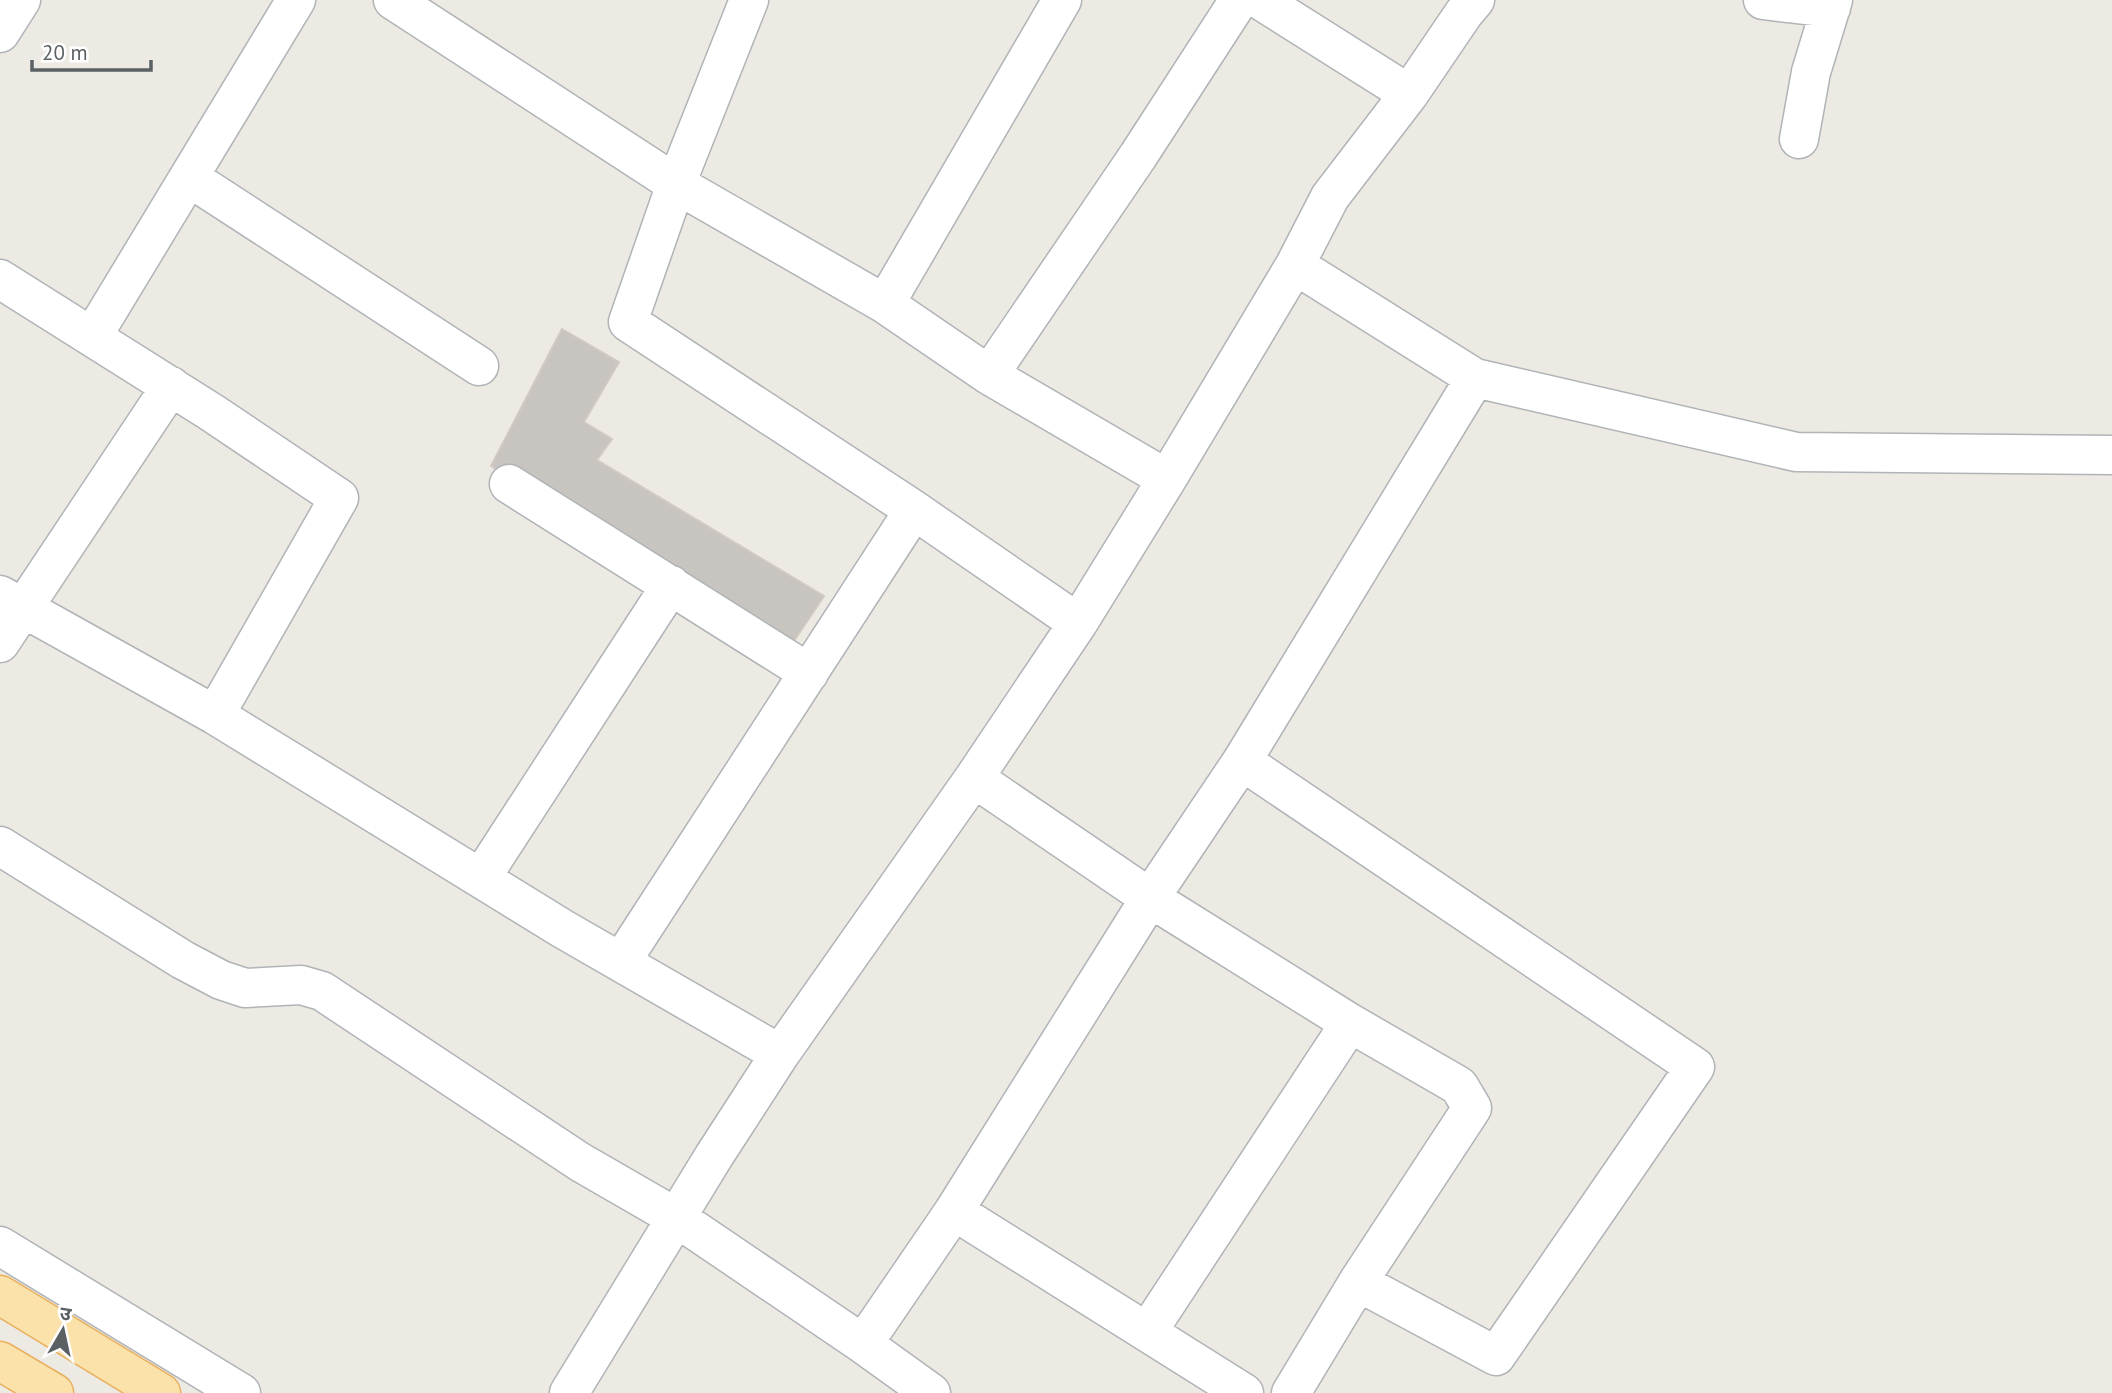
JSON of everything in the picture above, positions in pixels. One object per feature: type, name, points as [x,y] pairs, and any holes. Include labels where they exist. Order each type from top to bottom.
[{"type":"main road","points":[[0,1295],[161,1393]]},
{"type":"main road","points":[[0,1361],[54,1393]]},
{"type":"street","points":[[0,33],[21,0]]},
{"type":"street","points":[[92,337],[296,0]]},
{"type":"street","points":[[393,0],[676,184],[885,304],[989,375],[1167,479]]},
{"type":"street","points":[[749,0],[676,184],[628,322],[914,510],[1078,622]]},
{"type":"street","points":[[885,304],[1062,0]]},
{"type":"street","points":[[989,375],[1138,156],[1239,0]]},
{"type":"street","points":[[1260,0],[1409,94]]},
{"type":"street","points":[[569,1393],[714,1156],[780,1055],[974,778],[1078,622],[1295,265],[1330,197],[1409,94],[1475,0]]},
{"type":"street","points":[[1763,0],[1832,4],[1811,72],[1799,139]]},
{"type":"street","points":[[190,178],[480,366]]},
{"type":"street","points":[[1295,265],[1475,378],[1796,452],[2112,455]]},
{"type":"street","points":[[0,279],[171,386],[339,498],[215,715]]},
{"type":"street","points":[[863,1344],[954,1211],[1150,898],[1242,761],[1475,378]]},
{"type":"street","points":[[0,643],[11,601],[171,386]]},
{"type":"street","points":[[509,484],[809,673]]},
{"type":"street","points":[[621,962],[914,510]]},
{"type":"street","points":[[481,878],[671,585]]},
{"type":"street","points":[[11,601],[215,715],[481,878],[780,1055]]},
{"type":"street","points":[[1242,761],[1695,1067],[1496,1356],[1358,1282]]},
{"type":"street","points":[[974,778],[1150,898],[1350,1023],[1459,1086],[1472,1108],[1358,1282],[1291,1393]]},
{"type":"street","points":[[0,846],[183,960],[221,980],[245,988],[301,985],[322,991],[580,1161],[677,1218],[931,1393]]},
{"type":"street","points":[[1148,1331],[1350,1023]]},
{"type":"street","points":[[954,1211],[1244,1393]]},
{"type":"street","points":[[0,1246],[241,1393]]},
{"type":"building","points":[[562,329],[619,362],[584,422],[612,439],[597,460],[824,596],[790,647],[491,466]]}]
